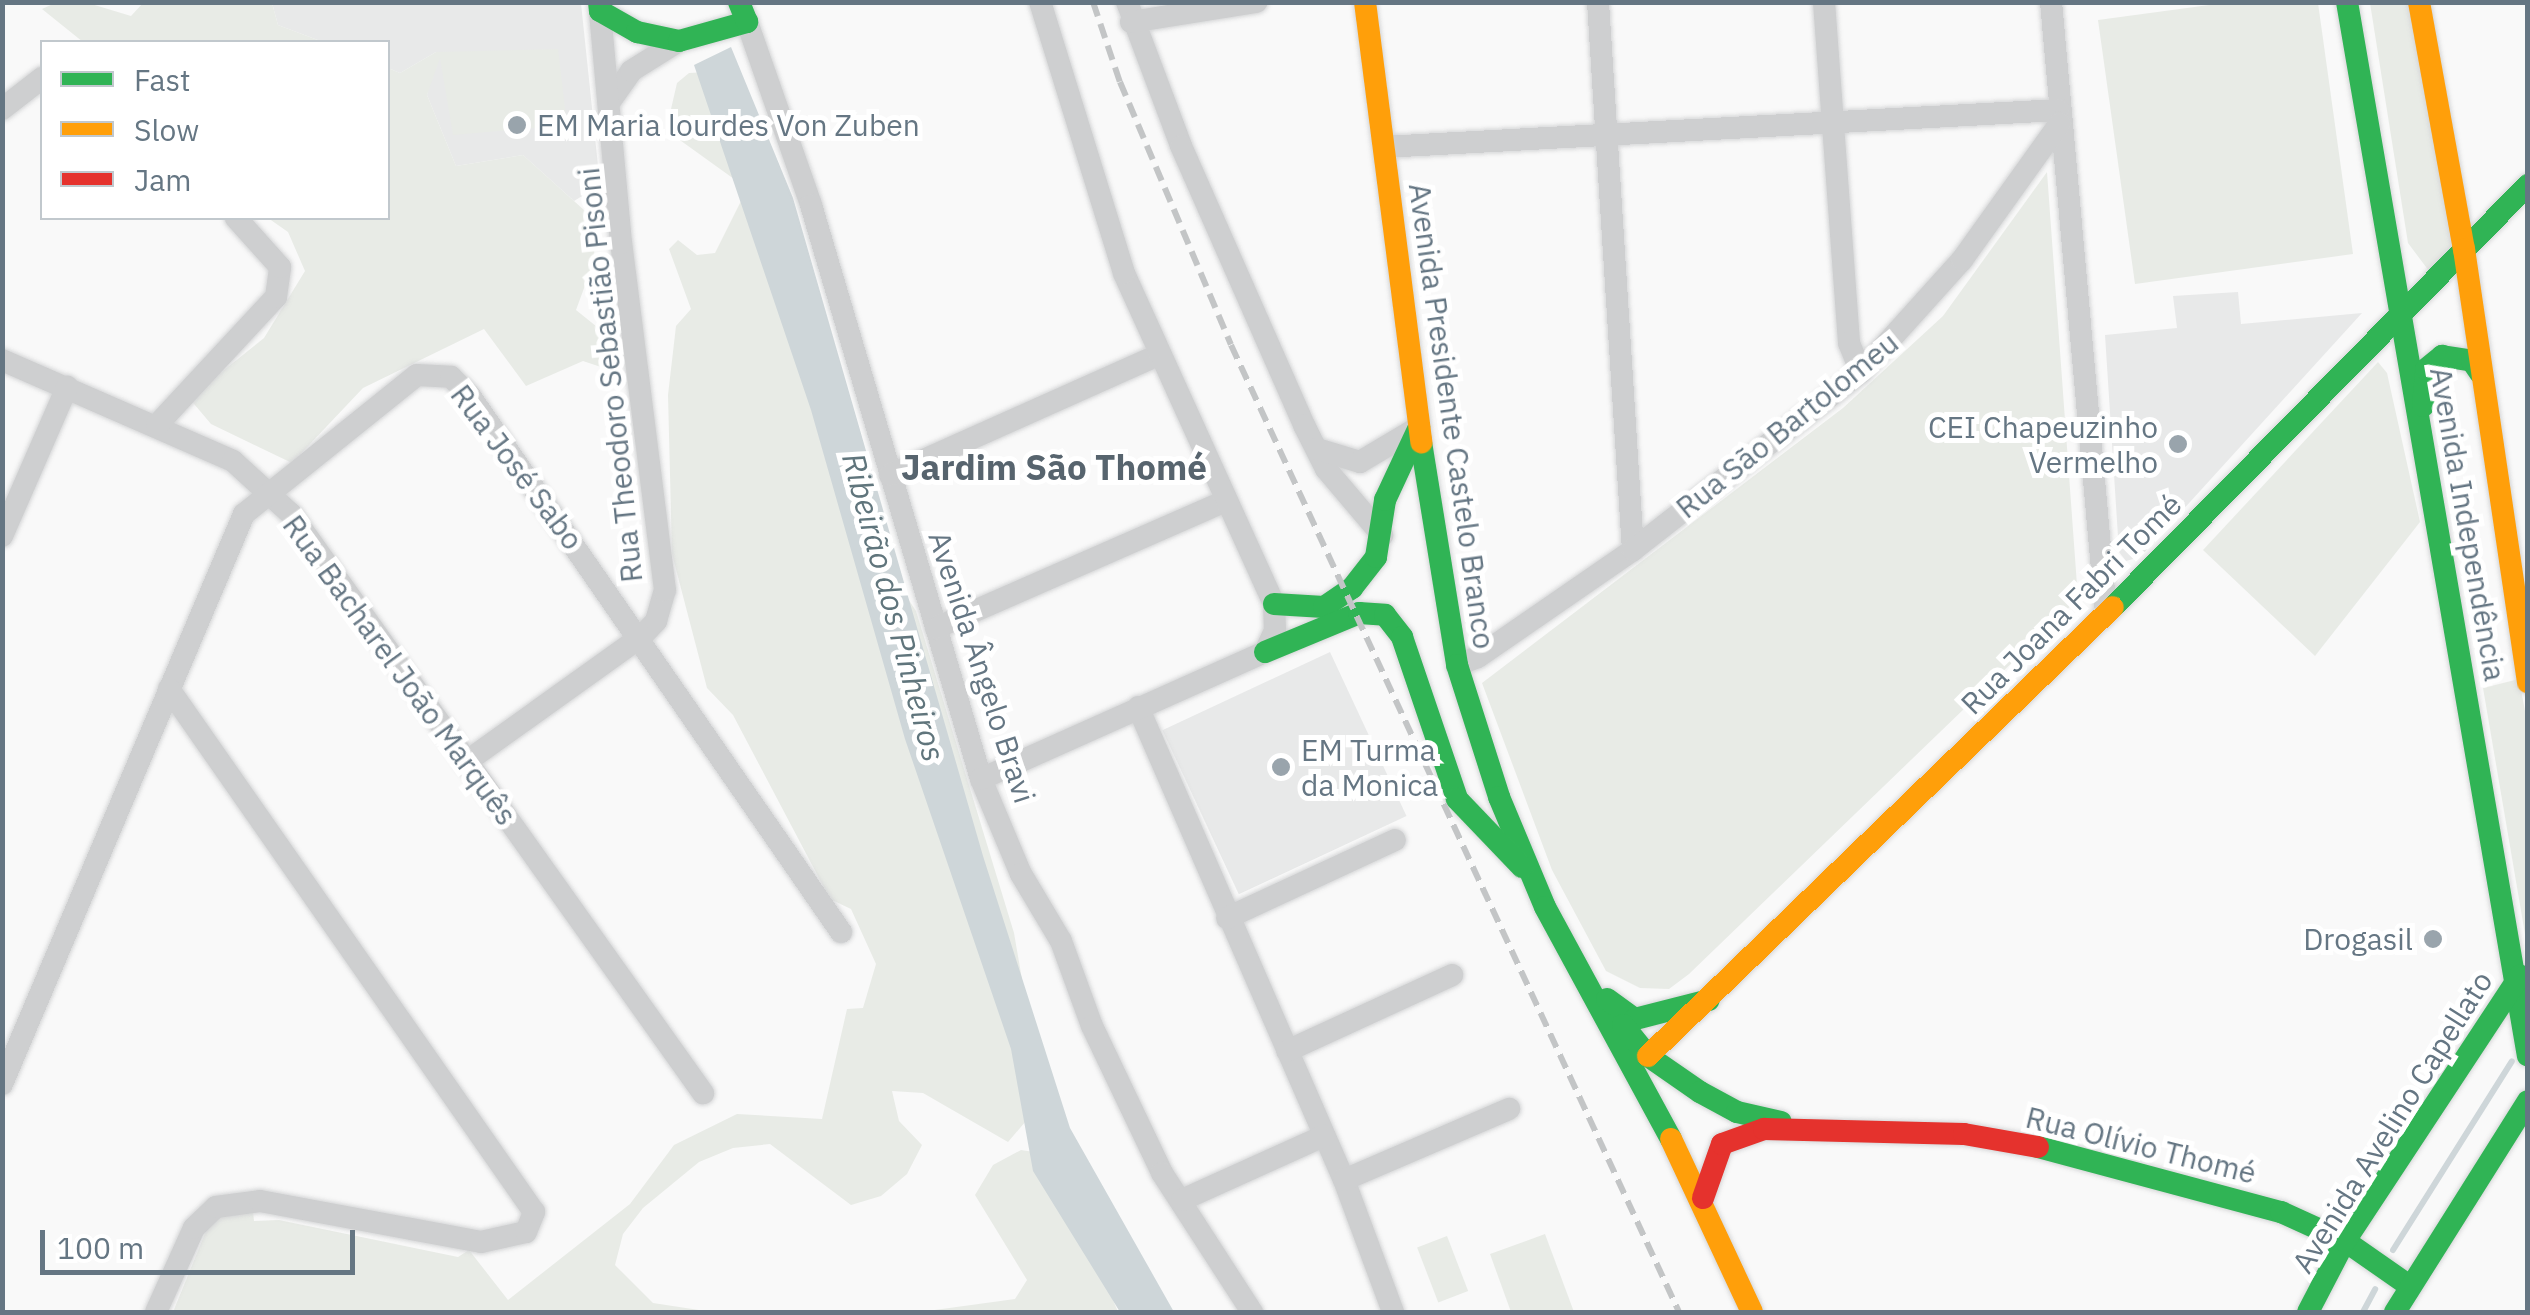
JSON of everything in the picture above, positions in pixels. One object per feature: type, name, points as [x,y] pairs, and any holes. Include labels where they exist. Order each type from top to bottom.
[{"type":"main road","name":"Avenida Presidente Castelo Branco","points":[[1365,2],[1418,427],[1457,664],[1532,876],[1593,988],[1614,1041],[1703,1198],[1752,1312]]},
{"type":"main road","name":"Avenida Independência","points":[[2347,2],[2399,313],[2422,419],[2513,986],[2528,1056]]},
{"type":"main road","name":"Avenida Independência","points":[[2419,2],[2464,250],[2526,673]]},
{"type":"main road","points":[[599,7],[638,32],[678,41],[720,28],[743,12]]},
{"type":"main road","name":"Rua Joana Fabri Tomé","points":[[1648,1056],[2106,614],[2528,184]]},
{"type":"main road","points":[[2422,419],[2426,369],[2442,356],[2460,357],[2480,374]]},
{"type":"main road","points":[[1274,604],[1309,610],[1337,601],[1376,557],[1385,500],[1418,427]]},
{"type":"main road","points":[[2450,591],[2491,679],[2526,673]]},
{"type":"main road","points":[[1265,652],[1359,613],[1385,615],[1402,637],[1456,798],[1532,876]]},
{"type":"main road","name":"Avenida Avelino Capellato","points":[[2308,1312],[2345,1241],[2528,964]]},
{"type":"main road","points":[[1593,988],[1635,1020],[1709,1000]]},
{"type":"main road","points":[[1593,988],[1648,1056]]},
{"type":"main road","points":[[1700,1092],[1686,1050],[1709,1000]]},
{"type":"main road","points":[[1614,1041],[1648,1056],[1700,1092],[1752,1117],[1808,1128]]},
{"type":"main road","points":[[2395,1312],[2408,1285],[2528,1101]]},
{"type":"main road","points":[[1703,1198],[1722,1144],[1764,1130],[1808,1128]]},
{"type":"main road","name":"Rua Olívio Thomé","points":[[1808,1128],[1964,1134],[2064,1151],[2282,1212],[2345,1241],[2408,1285]]},
{"type":"street","points":[[981,780],[1265,652],[1274,630],[1274,604],[1158,356],[1097,195],[1040,2]]},
{"type":"street","points":[[1256,2],[1129,12],[1317,449],[1382,535]]},
{"type":"street","points":[[1598,2],[1633,550]]},
{"type":"street","points":[[1824,2],[1849,344],[1861,372]]},
{"type":"street","points":[[2051,2],[2106,614]]},
{"type":"street","name":"Rua Theodoro Sebastião Pisoni","points":[[599,7],[611,100],[621,243],[666,573],[656,621],[642,636]]},
{"type":"street","name":"Avenida Ângelo Bravi","points":[[743,12],[811,204],[981,780],[1021,874],[1062,940],[1092,1026],[1162,1174],[1252,1312]]},
{"type":"street","points":[[611,100],[632,70],[678,41]]},
{"type":"street","points":[[2,109],[40,80]]},
{"type":"street","points":[[1384,147],[1607,132],[2059,117]]},
{"type":"street","name":"Rua São Bartolomeu","points":[[1457,664],[1478,657],[1633,550],[1861,372],[1962,260],[2059,117]]},
{"type":"street","points":[[157,426],[276,297],[280,267],[238,220]]},
{"type":"street","points":[[890,475],[1158,356]]},
{"type":"street","name":"Rua Bacharel João Marquês","points":[[2,360],[233,461],[292,514],[703,1093]]},
{"type":"street","name":"Rua José Sabo","points":[[2,1084],[228,543],[266,491],[417,374],[450,377],[470,396],[642,636],[841,932]]},
{"type":"street","points":[[2,536],[66,387]]},
{"type":"street","points":[[1317,449],[1360,462],[1418,427]]},
{"type":"street","points":[[936,628],[1225,501]]},
{"type":"street","points":[[466,762],[642,636]]},
{"type":"street","points":[[156,1312],[194,1228],[216,1207],[260,1200],[481,1242],[526,1232],[534,1212],[522,1189],[169,688]]},
{"type":"street","points":[[1138,707],[1344,1180],[1393,1312]]},
{"type":"street","points":[[1227,918],[1395,840]]},
{"type":"street","points":[[1286,1051],[1452,975]]},
{"type":"street","points":[[1344,1180],[1509,1109]]},
{"type":"street","points":[[1182,1200],[1324,1136]]},
{"type":"street","name":"Rua Olívio Thomé","points":[[2408,1285],[2423,1312]]},
{"type":"shaded area","points":[[55,3],[88,3],[131,16],[143,3],[272,3],[278,25],[318,40],[81,40],[42,9]]},
{"type":"shaded area","name":"EM Maria lourdes Von Zuben","points":[[272,3],[581,3],[600,185],[574,201],[523,155],[456,166],[427,95],[436,52],[400,73],[390,69],[390,40],[318,40],[278,25]]},
{"type":"shaded area","points":[[2224,3],[2318,3],[2353,254],[2135,284],[2098,20]]},
{"type":"shaded area","points":[[2370,3],[2413,3],[2453,250],[2429,271],[2408,243]]},
{"type":"shaded area","points":[[558,49],[567,125],[453,135],[440,58],[427,95],[456,166],[523,155],[595,220],[594,261],[576,310],[617,343],[613,371],[583,361],[526,386],[484,329],[363,388],[292,463],[211,424],[189,398],[264,338],[305,271],[288,232],[271,220],[390,220],[390,69],[400,73],[436,52]]},
{"type":"shaded area","points":[[708,72],[885,564],[916,611],[1014,933],[1043,1101],[1008,1142],[923,1093],[892,1091],[899,1121],[922,1145],[907,1174],[881,1196],[851,1205],[770,1144],[733,1148],[699,1162],[643,1208],[623,1234],[615,1265],[653,1303],[712,1312],[173,1312],[213,1214],[253,1211],[254,1221],[279,1220],[458,1257],[469,1250],[508,1300],[630,1204],[674,1145],[737,1114],[822,1119],[847,1009],[863,1008],[876,964],[851,909],[830,899],[733,715],[707,688],[672,554],[668,395],[676,326],[691,309],[669,249],[678,240],[697,255],[715,253],[741,201],[734,179],[677,138],[668,122],[677,83],[689,73]]},
{"type":"shaded area","points":[[2047,172],[2078,599],[1689,974],[1669,989],[1640,988],[1606,971],[1552,870],[1482,683],[1843,408],[1943,316]]},
{"type":"shaded area","name":"CEI Chapeuzinho Vermelho","points":[[2238,292],[2241,324],[2362,313],[2140,557],[2126,561],[2119,552],[2105,335],[2177,328],[2173,296]]},
{"type":"shaded area","points":[[2378,362],[2387,373],[2420,522],[2315,656],[2203,550]]},
{"type":"shaded area","name":"EM Turma da Monica","points":[[1330,652],[1406,816],[1239,894],[1162,730]]},
{"type":"shaded area","points":[[2519,679],[2528,727],[2526,940],[2483,688]]},
{"type":"shaded area","points":[[1021,1150],[1053,1155],[1118,1312],[920,1312],[1015,1299],[1027,1280],[975,1195],[993,1165]]},
{"type":"shaded area","points":[[1545,1234],[1574,1312],[1511,1312],[1490,1254]]},
{"type":"shaded area","points":[[1447,1236],[1468,1291],[1438,1303],[1417,1247]]},
{"type":"water","name":"Ribeirão dos Pinheiros","points":[[731,47],[793,198],[983,856],[1070,1128],[1174,1312],[1120,1312],[1033,1171],[1011,1049],[905,739],[811,410],[694,65]]},
{"type":"waterway","points":[[2393,1250],[2512,1061]]},
{"type":"waterway","points":[[2363,1312],[2375,1289]]},
{"type":"railway","points":[[1093,2],[1120,82],[1231,345],[1679,1312]]},
{"type":"traffic: fast","points":[[599,2],[600,11],[637,32],[679,41],[747,22],[739,2]]},
{"type":"traffic: fast","points":[[2347,2],[2528,1056]]},
{"type":"traffic: fast","points":[[2113,607],[2528,185]]},
{"type":"traffic: fast","points":[[2423,406],[2426,369],[2442,356],[2472,361],[2480,373]]},
{"type":"traffic: fast","points":[[1274,604],[1324,607],[1352,588],[1376,557],[1385,500],[1419,427]]},
{"type":"traffic: fast","points":[[1421,442],[1457,665],[1499,797],[1545,907],[1671,1139]]},
{"type":"traffic: fast","points":[[1265,652],[1359,613],[1385,615],[1402,637],[1457,799],[1522,867]]},
{"type":"traffic: fast","points":[[2308,1312],[2345,1241],[2520,976]]},
{"type":"traffic: fast","points":[[1607,999],[1635,1019],[1709,1000]]},
{"type":"traffic: fast","points":[[1623,1025],[1648,1056],[1700,1092],[1737,1112],[1781,1122]]},
{"type":"traffic: fast","points":[[2395,1312],[2528,1101]]},
{"type":"traffic: fast","points":[[2038,1147],[2281,1212],[2345,1241],[2408,1285]]},
{"type":"traffic: slow","points":[[1365,2],[1421,442]]},
{"type":"traffic: slow","points":[[2419,2],[2464,249],[2528,682]]},
{"type":"traffic: slow","points":[[1648,1056],[2113,607]]},
{"type":"traffic: slow","points":[[1671,1139],[1752,1312]]},
{"type":"traffic: jam","points":[[1703,1198],[1722,1144],[1764,1129],[1964,1134],[2038,1147]]},
{"type":"place","name":"EM Maria lourdes Von Zuben","points":[[517,125]]},
{"type":"place","name":"CEI Chapeuzinho Vermelho","points":[[2178,444]]},
{"type":"place","name":"EM Turma da Monica","points":[[1281,767]]},
{"type":"place","name":"Drogasil","points":[[2433,939]]},
{"type":"district","name":"Jardim São Thomé","points":[[1054,467]]}]
